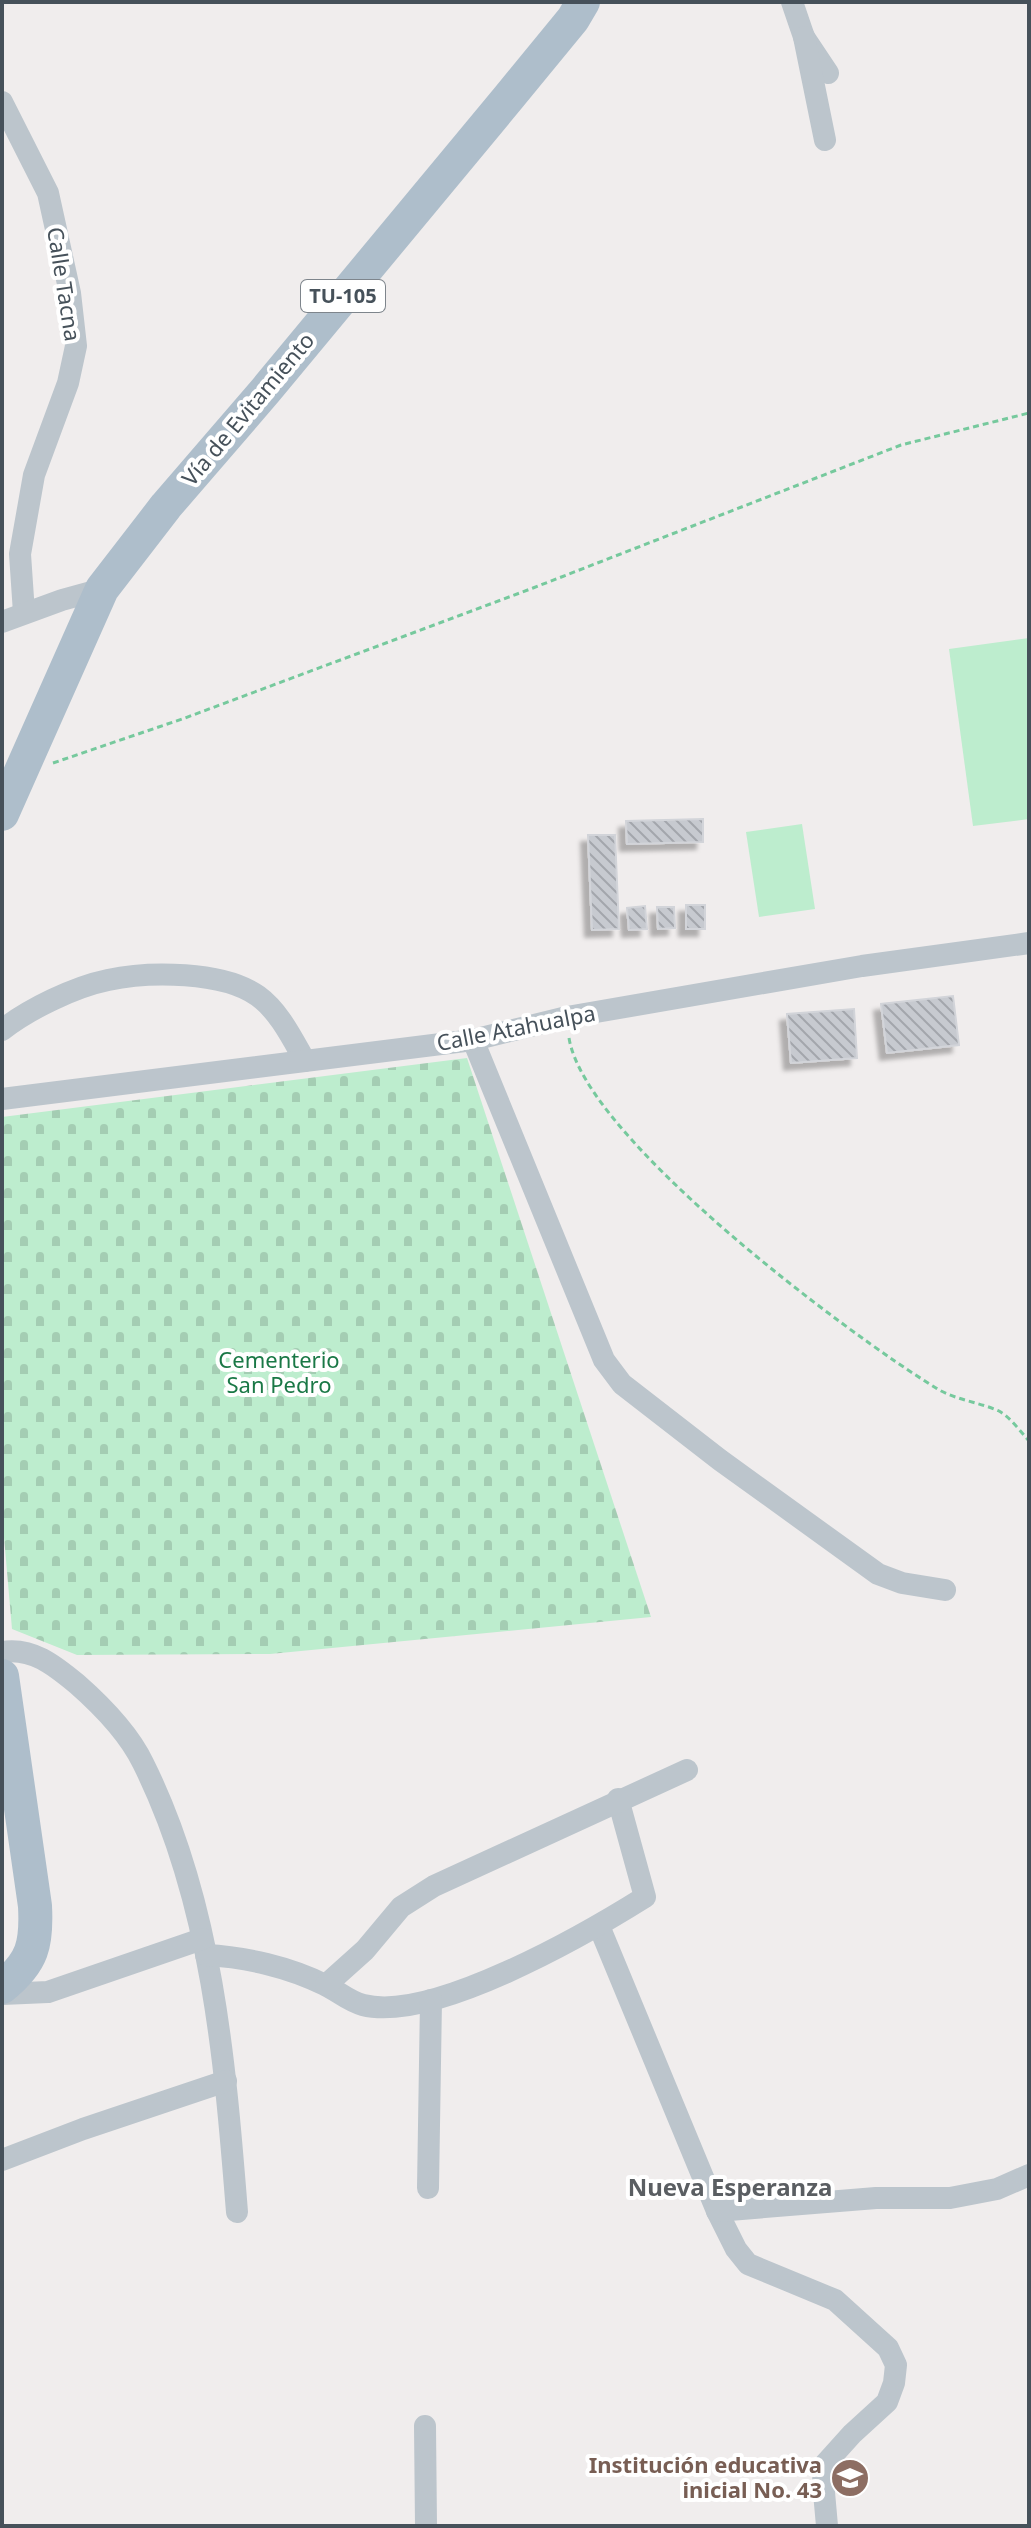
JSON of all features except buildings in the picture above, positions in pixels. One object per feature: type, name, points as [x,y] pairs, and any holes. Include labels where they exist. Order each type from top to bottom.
[{"type":"main road","name":"Vía de Evitamiento","points":[[2,814],[102,589],[166,506],[509,97],[573,19],[583,2]]},
{"type":"main road","points":[[2,1676],[37,1935],[30,1957],[18,1974],[2,1987]]},
{"type":"street","points":[[792,2],[804,37],[825,140]]},
{"type":"street","points":[[804,37],[828,73]]},
{"type":"street","name":"Calle Tacna","points":[[2,102],[48,193],[76,336],[68,383],[34,475],[20,554],[24,613]]},
{"type":"street","points":[[2,622],[102,589]]},
{"type":"street","name":"Calle Atahualpa","points":[[2,1099],[473,1040],[567,1017],[862,966],[1029,943]]},
{"type":"street","points":[[2,1030],[54,1000],[107,980],[157,975],[220,979],[259,996],[285,1027],[305,1061]]},
{"type":"street","points":[[473,1040],[604,1360],[622,1384],[720,1460],[878,1574],[902,1583],[945,1590]]},
{"type":"street","points":[[2,1652],[18,1649],[39,1656],[99,1702],[142,1761],[168,1822],[204,1947],[226,2081],[237,2212]]},
{"type":"street","points":[[326,1985],[365,1950],[401,1907],[434,1886],[687,1770]]},
{"type":"street","points":[[2,1994],[48,1992],[204,1947],[326,1985],[345,1998],[364,2005],[391,2007],[431,2000],[503,1972],[599,1926],[645,1897],[618,1799]]},
{"type":"street","points":[[599,1926],[717,2211],[736,2249],[748,2264],[835,2300],[888,2348],[896,2365],[887,2402],[825,2464],[823,2481],[827,2526]]},
{"type":"street","points":[[428,2188],[431,2000]]},
{"type":"street","points":[[2,2160],[34,2146],[226,2081]]},
{"type":"street","points":[[717,2211],[876,2198],[950,2198],[997,2189],[1029,2175]]},
{"type":"street","points":[[425,2426],[426,2526]]},
{"type":"path","points":[[22,773],[185,718],[533,588],[901,445],[1029,413]]},
{"type":"path","points":[[567,1017],[570,1043],[586,1081],[610,1117],[685,1193],[827,1314],[939,1391],[1001,1412],[1029,1441]]},
{"type":"green space","points":[[1029,638],[1029,819],[973,826],[949,649]]},
{"type":"green space","points":[[802,824],[815,909],[759,917],[746,832]]},
{"type":"green space","name":"Cementerio San Pedro","points":[[467,1058],[651,1617],[270,1654],[77,1655],[12,1629],[2,1514],[2,1117]]},
{"type":"place","name":"Institución educativa inicial No. 43","points":[[850,2478]]},
{"type":"district","name":"Nueva Esperanza","points":[[730,2188]]}]
